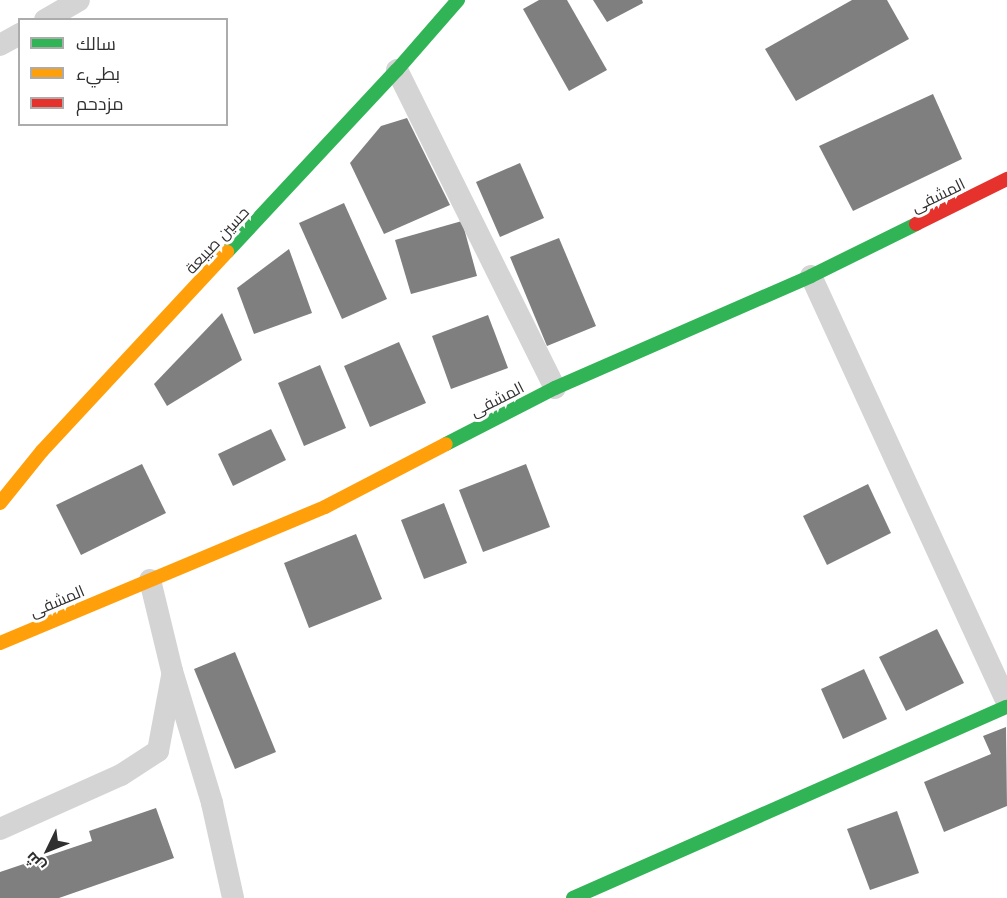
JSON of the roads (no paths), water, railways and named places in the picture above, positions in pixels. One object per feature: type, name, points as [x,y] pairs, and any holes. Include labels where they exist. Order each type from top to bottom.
[{"type":"street","points":[[48,18],[79,0]]},
{"type":"street","name":"حسين صيبعة","points":[[0,502],[42,451],[397,70],[458,0]]},
{"type":"street","points":[[0,45],[18,35]]},
{"type":"street","points":[[397,70],[555,388]]},
{"type":"street","name":"المشفى","points":[[0,643],[325,507],[555,388],[811,276],[1007,179]]},
{"type":"street","points":[[811,276],[1007,702]]},
{"type":"street","points":[[150,580],[172,671],[212,803],[232,898]]},
{"type":"street","points":[[0,830],[121,775],[158,751],[172,671]]},
{"type":"street","points":[[573,898],[1007,706]]}]
